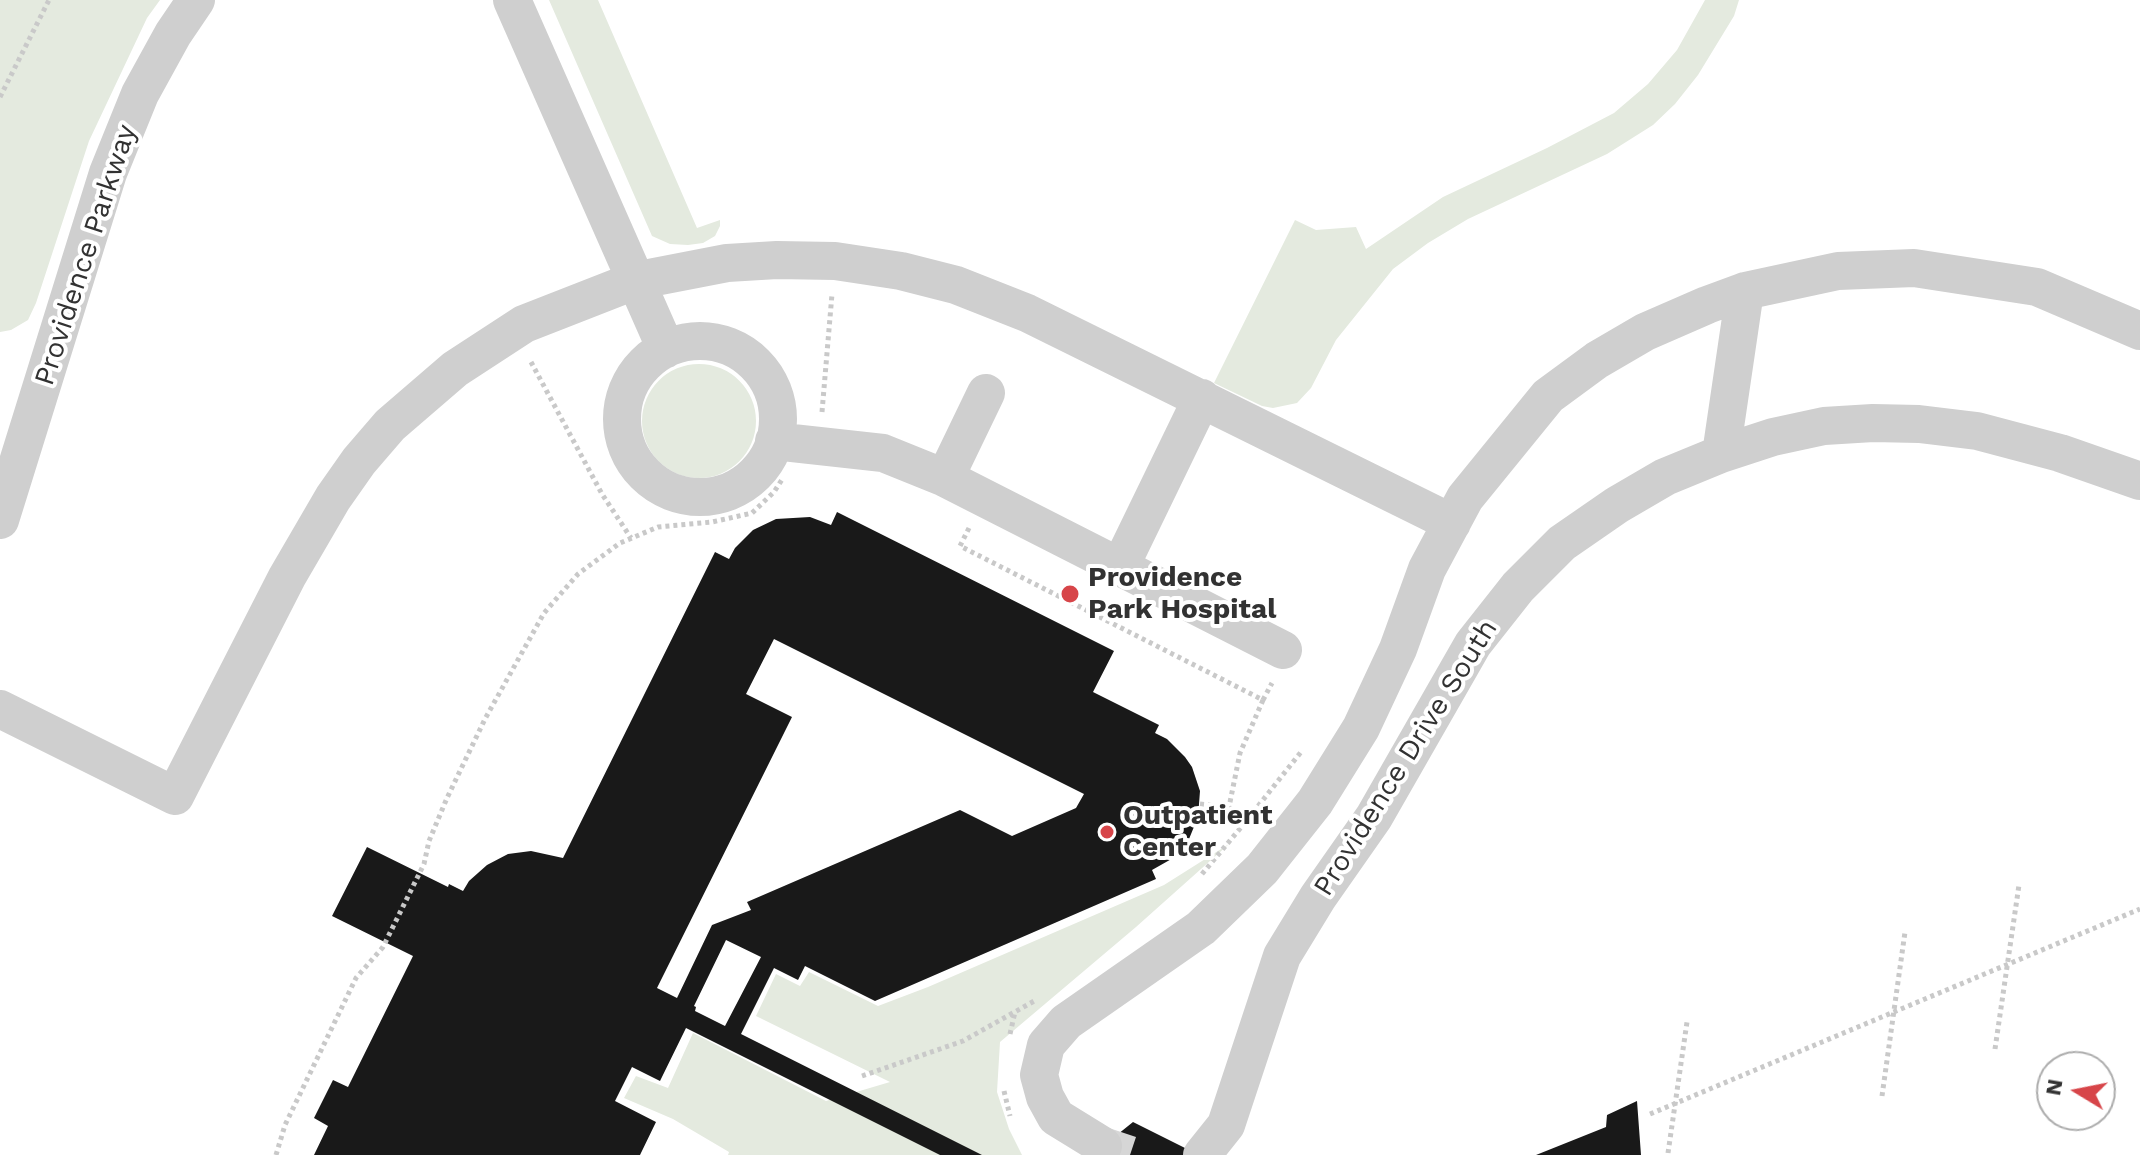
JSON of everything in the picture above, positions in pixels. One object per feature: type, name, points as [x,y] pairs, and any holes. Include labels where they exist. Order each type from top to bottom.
[{"type":"street","name":"Providence Parkway","points":[[0,520],[108,173],[140,94],[196,0]]},
{"type":"street","points":[[512,0],[666,349]]},
{"type":"street","points":[[0,709],[175,796],[287,577],[333,498],[390,425],[455,369],[524,324],[634,281],[727,263],[835,261],[901,271],[956,285],[1027,313],[1452,523]]},
{"type":"street","name":"Providence Drive South","points":[[1103,1146],[1056,1117],[1045,1097],[1039,1075],[1046,1045],[1066,1022],[1201,928],[1262,869],[1315,802],[1361,728],[1398,649],[1427,569],[1465,498],[1548,396],[1597,360],[1645,332],[1745,291],[1838,271],[1914,268],[2037,287],[2140,331]]},
{"type":"street","points":[[1721,454],[1745,291]]},
{"type":"street","points":[[791,442],[778,427],[777,402],[767,379],[752,359],[730,347],[706,341],[681,343],[666,349],[639,369],[627,391],[622,415],[625,442],[637,466],[656,485],[681,496],[708,498],[734,491],[755,475],[771,453],[791,442],[883,453],[945,478],[1283,650]]},
{"type":"street","points":[[945,478],[986,393]]},
{"type":"street","points":[[1120,567],[1202,398]]},
{"type":"street","name":"Providence Drive South","points":[[1202,1155],[1226,1125],[1282,956],[1318,897],[1374,817],[1473,644],[1518,587],[1562,543],[1665,477],[1773,437],[1824,426],[1919,424],[1977,431],[2139,474]]},
{"type":"path","points":[[0,97],[49,0]]},
{"type":"path","points":[[791,442],[821,427],[835,261]]},
{"type":"path","points":[[511,332],[537,372],[602,494],[631,538]]},
{"type":"path","points":[[1200,804],[1229,807]]},
{"type":"path","points":[[1199,878],[1243,825]]},
{"type":"path","points":[[1995,1049],[2019,885]]},
{"type":"path","points":[[1650,1114],[2140,909]]},
{"type":"path","points":[[1882,1096],[1905,932]]},
{"type":"path","points":[[862,1076],[963,1041],[1048,993]]},
{"type":"path","points":[[1668,1153],[1687,1022]]},
{"type":"shaded area","points":[[0,0],[160,0],[147,18],[89,141],[28,320],[11,330],[0,332]]},
{"type":"shaded area","points":[[549,0],[598,0],[697,228],[720,220],[715,236],[703,243],[688,245],[670,244],[652,236]]},
{"type":"shaded area","points":[[1705,0],[1739,0],[1734,16],[1698,75],[1675,104],[1653,125],[1607,154],[1468,219],[1393,269],[1336,340],[1311,388],[1297,403],[1273,408],[1262,406],[1214,383],[1295,220],[1316,230],[1356,227],[1366,249],[1443,197],[1614,113],[1648,84],[1677,50]]},
{"type":"shaded area","points":[[699,364],[721,368],[739,381],[752,399],[756,421],[752,443],[739,461],[721,474],[699,478],[677,474],[659,461],[646,443],[642,421],[646,399],[659,381],[677,368]]},
{"type":"shaded area","points":[[1229,844],[1000,1042],[997,1092],[1009,1129],[1022,1155],[728,1155],[729,1152],[673,1119],[624,1098],[636,1076],[668,1088],[693,1033],[826,1101],[890,1082],[756,1016],[776,974],[800,986],[809,972],[878,1006],[1164,885]]},
{"type":"building","name":"Outpatient Center","points":[[837,512],[1114,651],[1093,692],[1159,725],[1155,733],[1167,739],[1185,757],[1200,791],[1198,817],[1189,839],[1175,857],[1152,870],[1156,879],[875,1001],[805,966],[798,980],[774,968],[741,1034],[982,1155],[940,1155],[686,1028],[660,1081],[632,1067],[615,1101],[656,1122],[640,1155],[314,1155],[328,1126],[314,1118],[333,1080],[348,1087],[413,956],[332,916],[367,847],[448,887],[449,884],[463,891],[487,865],[508,854],[531,851],[563,858],[715,552],[729,559],[753,530],[776,519],[810,517],[831,525]],"holes":[[[774,639],[1084,794],[1076,808],[1012,836],[960,810],[747,902],[751,910],[712,925],[677,998],[657,988],[792,717],[746,694]],[[726,940],[761,957],[725,1026],[695,1011],[694,1006]]]},
{"type":"building","points":[[1637,1101],[1641,1155],[1536,1155],[1606,1127],[1607,1115]]},
{"type":"building","points":[[1133,1122],[1199,1155],[1092,1155]]},
{"type":"tunnel","points":[[1103,1146],[1130,1155]]},
{"type":"place","name":"Providence Park Hospital","points":[[1070,594]]},
{"type":"place","name":"Outpatient Center","points":[[1107,832]]}]
